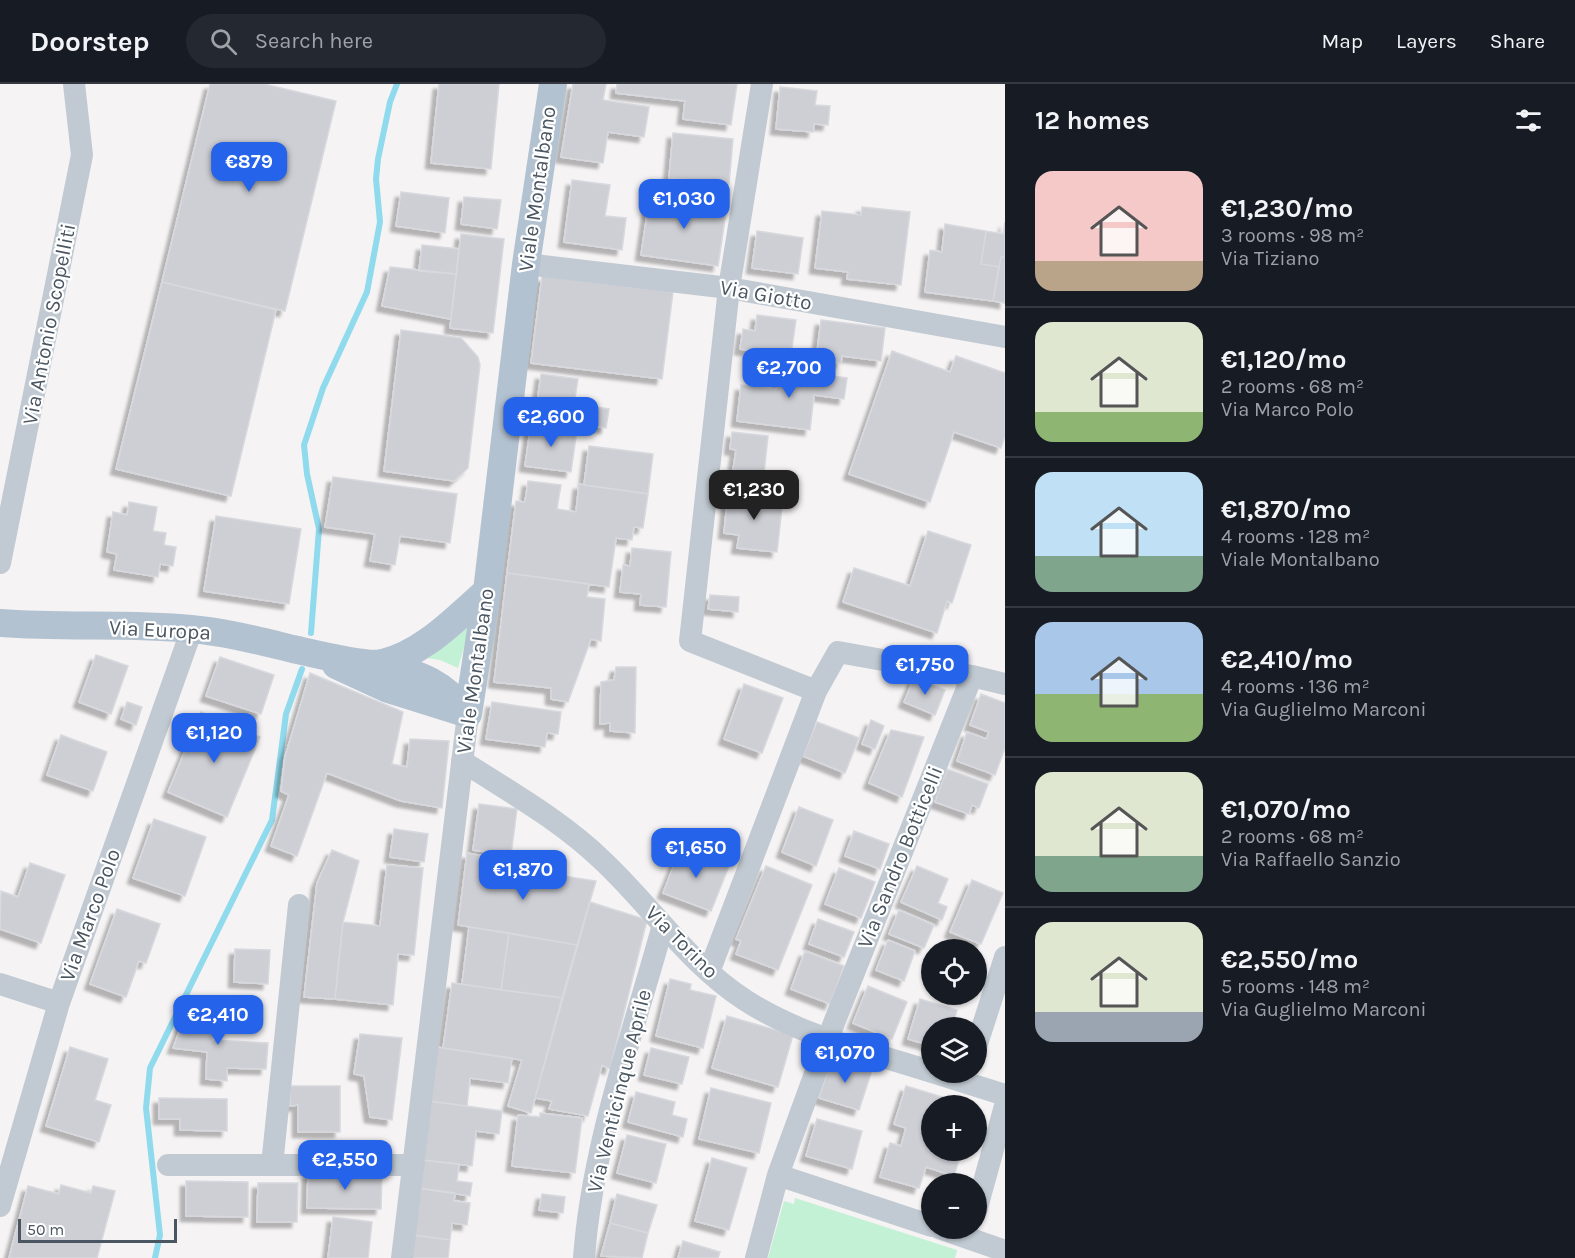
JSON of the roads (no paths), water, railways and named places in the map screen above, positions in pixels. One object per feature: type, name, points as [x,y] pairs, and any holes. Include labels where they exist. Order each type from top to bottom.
[{"type":"main road","name":"Viale Montalbano","points":[[468,714],[487,591],[526,264],[553,84]]},
{"type":"main road","points":[[381,663],[412,650],[438,634],[487,591]]},
{"type":"main road","name":"Via Europa","points":[[0,623],[52,627],[192,629],[247,637],[318,655]]},
{"type":"main road","points":[[318,655],[381,663],[423,676],[442,687],[468,714]]},
{"type":"main road","points":[[318,655],[388,689],[468,714]]},
{"type":"street","name":"Via Antonio Scopelliti","points":[[0,563],[82,155],[74,84]]},
{"type":"street","points":[[762,84],[729,288],[690,641],[816,691]]},
{"type":"street","name":"Via Giotto","points":[[526,264],[729,288],[1005,337]]},
{"type":"street","name":"Via Marco Polo","points":[[0,1206],[59,1003],[192,629]]},
{"type":"street","points":[[709,972],[816,691],[838,652],[1005,684]]},
{"type":"street","name":"Via Sandro Botticelli","points":[[756,1258],[778,1175],[828,1038],[972,676]]},
{"type":"street","name":"Viale Montalbano","points":[[402,1258],[468,714]]},
{"type":"street","name":"Via Torino","points":[[462,761],[557,824],[602,859],[709,972],[764,1011],[828,1038],[921,1068]]},
{"type":"street","points":[[272,1165],[299,905]]},
{"type":"street","name":"Via Venticinque Aprile","points":[[584,1258],[591,1197],[604,1141],[663,926]]},
{"type":"street","points":[[986,1017],[1005,957]]},
{"type":"street","points":[[0,984],[59,1003]]},
{"type":"street","name":"Via Torino","points":[[978,1083],[1005,1095]]},
{"type":"street","points":[[986,1173],[1005,1106]]},
{"type":"street","points":[[168,1165],[414,1165]]},
{"type":"street","points":[[778,1175],[921,1222]]},
{"type":"street","points":[[968,1242],[1005,1251]]},
{"type":"waterway","points":[[311,633],[319,529],[307,474],[304,445],[323,388],[367,292],[380,222],[376,179],[378,159],[390,102],[397,84]]},
{"type":"waterway","points":[[155,1258],[160,1235],[146,1108],[150,1068],[272,820],[286,714],[302,669]]}]
